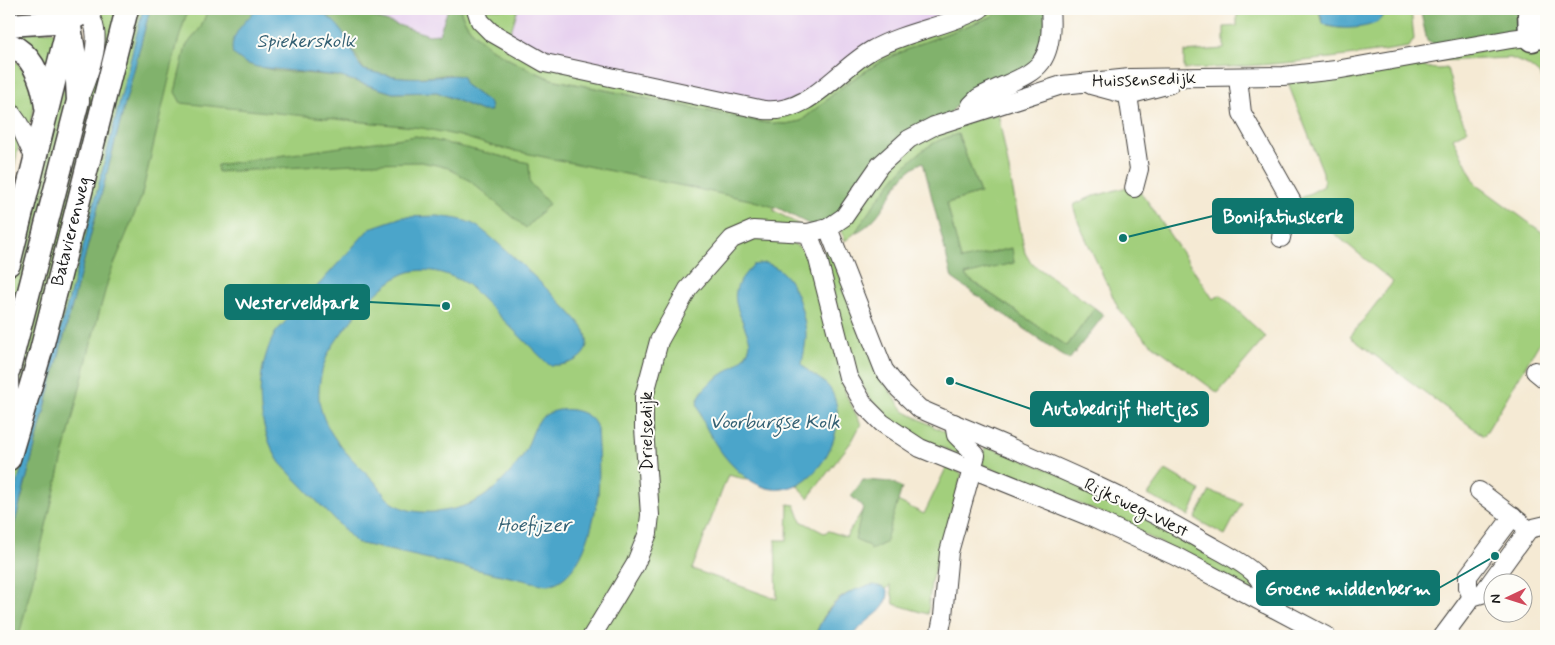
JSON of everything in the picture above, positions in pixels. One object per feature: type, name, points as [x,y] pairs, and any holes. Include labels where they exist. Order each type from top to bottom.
[{"type":"highway","points":[[1531,9],[1539,39]]},
{"type":"main road","points":[[44,9],[81,12]]},
{"type":"main road","name":"Batavierenweg","points":[[10,455],[41,350],[127,9]]},
{"type":"main road","points":[[9,25],[81,12]]},
{"type":"main road","points":[[9,264],[47,111],[81,12]]},
{"type":"main road","name":"Batavierenweg","points":[[9,370],[78,101],[76,62],[81,12]]},
{"type":"main road","points":[[9,44],[26,57],[36,71],[44,89],[47,111]]},
{"type":"street","points":[[476,9],[480,20],[491,32],[546,63],[772,110],[786,110],[798,105],[852,63],[881,46],[980,9]]},
{"type":"street","points":[[968,114],[971,105],[978,98],[1033,72],[1042,63],[1045,59],[1050,32],[1050,9]]},
{"type":"street","name":"Huissensedijk","points":[[790,233],[808,233],[828,228],[844,217],[868,181],[892,152],[909,139],[934,126],[1045,90],[1079,82],[1139,78],[1238,78],[1336,70],[1511,39],[1539,39]]},
{"type":"street","points":[[1079,82],[1128,95],[1187,78]]},
{"type":"street","points":[[1238,78],[1242,113],[1292,202],[1292,213],[1283,228],[1281,238]]},
{"type":"street","points":[[1128,95],[1139,169],[1134,188]]},
{"type":"street","points":[[9,110],[20,124],[35,159]]},
{"type":"street","name":"Rijksweg-West","points":[[828,228],[884,370],[913,403],[983,437],[1128,501],[1246,567],[1256,575],[1265,594],[1265,604]]},
{"type":"street","name":"Drielsedijk","points":[[592,636],[636,565],[648,533],[650,515],[644,428],[644,396],[659,341],[688,289],[732,239],[753,230],[790,233]]},
{"type":"street","name":"Rijksweg-West","points":[[808,233],[818,259],[848,376],[865,406],[882,423],[903,439],[920,448],[974,461],[1175,556],[1318,634]]},
{"type":"street","name":"Batavierenweg","points":[[9,370],[10,455]]},
{"type":"street","name":"Rijksweg-West","points":[[954,423],[956,435],[974,461]]},
{"type":"street","points":[[938,636],[943,616],[949,552],[974,461],[983,437]]},
{"type":"street","points":[[1443,636],[1472,597],[1482,594],[1538,527],[1513,516],[1479,491]]},
{"type":"street","points":[[1472,597],[1468,588],[1468,576],[1513,516]]},
{"type":"shaded area","points":[[267,9],[1020,9],[792,169]]},
{"type":"green space","points":[[106,9],[120,9],[27,379],[16,400],[21,366],[59,212],[96,18]]},
{"type":"green space","points":[[133,9],[143,9],[81,255],[9,513],[9,481],[27,426]]},
{"type":"green space","points":[[150,9],[188,9],[177,45],[141,198],[109,277],[92,339],[19,636],[9,636],[9,545]]},
{"type":"green space","points":[[164,9],[331,9],[466,61],[768,145],[913,96],[773,210],[803,227],[787,240],[799,247],[808,256],[827,318],[846,395],[861,424],[852,441],[808,498],[797,485],[813,472],[824,456],[832,439],[837,419],[771,485],[728,475],[692,569],[777,599],[775,540],[787,540],[788,504],[795,505],[801,521],[824,533],[829,531],[846,537],[875,490],[924,514],[947,466],[962,474],[931,582],[928,614],[894,604],[890,585],[886,590],[883,587],[858,590],[840,598],[826,614],[815,636],[9,636]]},
{"type":"green space","points":[[208,9],[258,9],[240,29],[245,63],[276,71],[338,76],[393,93],[437,92],[482,111],[490,103],[449,74],[406,77],[364,70],[348,40],[329,16],[313,9],[348,9],[429,35],[439,34],[448,9],[460,9],[465,22],[485,43],[511,60],[551,79],[766,123],[786,124],[801,121],[847,83],[880,62],[917,45],[991,17],[1000,9],[1048,9],[1039,60],[997,84],[971,90],[951,112],[833,218],[814,227],[778,208],[750,200],[496,147],[460,136],[422,128],[181,103],[175,92],[186,46],[201,27]]},
{"type":"green space","points":[[460,9],[471,9],[516,54],[762,115],[873,57],[979,16],[991,9],[1000,9],[991,17],[917,45],[880,62],[847,83],[801,121],[786,124],[766,123],[551,79],[511,60],[485,43],[465,22]]},
{"type":"green space","points":[[483,9],[518,9],[509,37],[490,22]]},
{"type":"green space","points":[[1237,9],[1319,9],[1320,16],[1327,26],[1341,28],[1355,26],[1382,17],[1385,9],[1411,9],[1414,39],[1409,47],[1353,55],[1297,62],[1184,69],[1184,52],[1224,49],[1224,27],[1237,26]]},
{"type":"green space","points":[[1420,9],[1525,9],[1526,24],[1516,31],[1436,46],[1427,41]]},
{"type":"green space","points":[[53,31],[58,38],[50,72],[13,33]]},
{"type":"green space","points":[[1525,46],[1546,52],[1546,85],[1539,74],[1528,65],[1510,58],[1435,61],[1495,47]]},
{"type":"green space","points":[[9,55],[22,68],[30,84],[34,102],[31,120],[18,147],[9,194]]},
{"type":"green space","points":[[1418,62],[1432,68],[1447,68],[1459,113],[1468,130],[1453,138],[1476,184],[1546,235],[1546,332],[1484,436],[1350,337],[1393,282],[1295,201],[1324,186],[1323,172],[1287,81]]},
{"type":"green space","points":[[65,67],[69,67],[65,100],[52,167],[9,332],[9,292]]},
{"type":"green space","points":[[998,113],[1025,253],[1031,263],[1095,308],[1067,346],[966,277],[965,275],[1014,262],[1011,248],[961,261],[947,203],[980,193],[958,134],[929,146],[882,194],[855,233],[845,241],[841,228],[893,158],[929,134]]},
{"type":"green space","points":[[958,134],[980,193],[947,203],[961,260],[1012,248],[1014,263],[965,275],[1067,346],[1095,308],[1104,315],[1069,360],[952,278],[923,162],[912,168],[903,177],[876,217],[867,226],[855,233],[879,198],[908,163],[932,144]]},
{"type":"green space","points":[[416,136],[529,163],[530,183],[549,204],[526,228],[470,181],[446,167],[421,162],[370,163],[218,172],[217,165]]},
{"type":"green space","points":[[1134,185],[1146,199],[1213,299],[1221,295],[1266,337],[1218,393],[1145,339],[1119,310],[1079,224],[1074,209],[1075,204],[1091,197]]},
{"type":"green space","points":[[828,247],[883,381],[904,411],[952,436],[970,459],[907,431],[888,418],[874,404],[853,365],[839,317],[824,251]]},
{"type":"green space","points":[[986,446],[1050,470],[1230,562],[1256,586],[1252,591],[1107,515],[983,465],[981,458]]},
{"type":"green space","points":[[1166,470],[1200,490],[1189,516],[1148,495]]},
{"type":"green space","points":[[863,480],[892,482],[902,488],[885,543],[871,550],[869,546],[855,540],[863,507],[851,496]]},
{"type":"green space","points":[[1210,491],[1242,503],[1225,535],[1195,519]]},
{"type":"water","name":"Spiekerskolk","points":[[297,8],[319,12],[338,27],[347,39],[358,63],[364,70],[405,77],[422,78],[451,75],[463,77],[464,84],[490,103],[491,111],[482,111],[437,92],[393,93],[338,76],[257,67],[245,63],[233,54],[233,41],[243,23],[258,9]]},
{"type":"water","points":[[143,9],[150,9],[9,545],[9,513],[81,255]]},
{"type":"water","points":[[1319,9],[1385,9],[1377,22],[1366,26],[1341,28],[1327,26],[1323,23]]},
{"type":"water","name":"Hoefijzer","points":[[438,216],[462,220],[475,225],[534,276],[568,310],[585,331],[587,340],[583,354],[572,362],[549,365],[467,284],[439,272],[424,270],[409,272],[387,284],[352,320],[334,344],[322,370],[319,388],[321,409],[333,436],[385,496],[398,506],[420,512],[455,509],[476,501],[496,487],[522,457],[538,422],[544,416],[560,410],[578,411],[587,415],[593,420],[597,428],[599,461],[598,494],[593,520],[584,550],[577,563],[568,574],[558,581],[546,585],[357,543],[280,463],[266,432],[260,399],[261,382],[263,365],[275,333],[370,228],[402,217]]},
{"type":"water","name":"Voorburgse Kolk","points":[[765,263],[774,266],[782,272],[793,287],[801,306],[806,330],[802,364],[829,388],[837,406],[834,437],[820,466],[809,477],[796,485],[782,489],[767,488],[753,482],[727,459],[707,430],[697,402],[701,393],[708,385],[739,363],[749,348],[749,338],[735,298],[736,290],[744,275],[753,265]]},
{"type":"water","points":[[874,585],[883,587],[888,591],[885,605],[854,636],[815,636],[824,617],[837,602],[853,591]]},
{"type":"place","name":"Bonifatiuskerk","points":[[1123,238]]},
{"type":"place","name":"Westerveldpark","points":[[446,306]]},
{"type":"place","name":"Autobedrijf Hieltjes","points":[[950,381]]},
{"type":"place","name":"Groene middenberm","points":[[1495,556]]}]
